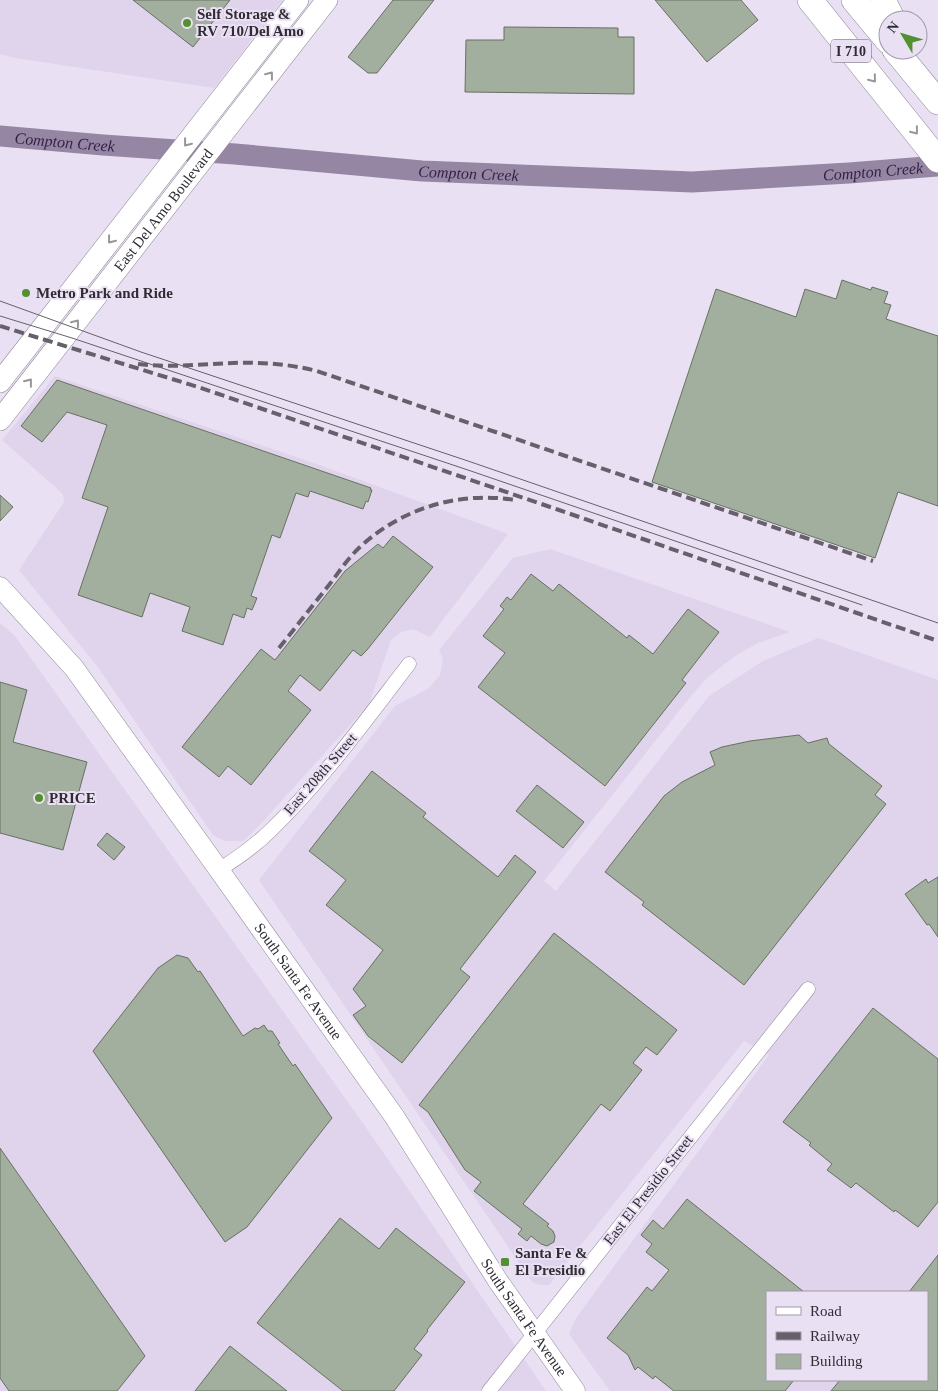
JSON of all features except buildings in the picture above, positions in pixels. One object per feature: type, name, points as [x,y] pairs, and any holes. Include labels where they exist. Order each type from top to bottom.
[{"type":"highway","name":"I 710","points":[[810,0],[938,160]]},
{"type":"highway","name":"I 710","points":[[854,0],[878,29]]},
{"type":"highway","points":[[903,60],[933,97]]},
{"type":"highway","points":[[913,60],[933,97]]},
{"type":"main road","name":"East Del Amo Boulevard","points":[[0,382],[298,0]]},
{"type":"main road","name":"East Del Amo Boulevard","points":[[0,420],[327,0]]},
{"type":"main road","name":"South Santa Fe Avenue","points":[[0,587],[74,668],[219,870],[394,1116],[498,1281],[575,1391]]},
{"type":"street","name":"East 208th Street","points":[[219,870],[269,832],[296,804],[339,754],[409,664]]},
{"type":"street","name":"East El Presidio Street","points":[[489,1391],[808,989]]},
{"type":"shaded area","points":[[0,0],[283,0],[214,88],[15,58],[0,54]]},
{"type":"shaded area","points":[[55,376],[314,463],[508,534],[430,637],[413,629],[401,632],[391,640],[369,704],[257,828],[243,841],[224,841],[213,835],[97,666],[19,570],[64,502],[63,494],[2,440]]},
{"type":"shaded area","points":[[550,549],[790,632],[758,643],[735,656],[707,678],[544,881],[556,891],[709,696],[763,661],[818,638],[938,680],[938,1391],[610,1391],[569,1334],[576,1318],[769,1055],[744,1041],[549,1285],[540,1285],[532,1282],[259,880],[395,706],[429,688],[440,675],[443,659],[439,650],[513,558]]},
{"type":"shaded area","points":[[0,623],[15,636],[365,1126],[546,1391],[0,1391]]},
{"type":"waterway","name":"Compton Creek","points":[[0,136],[422,171],[692,182],[938,166]]},
{"type":"tram line","points":[[0,301],[141,352],[468,461],[938,623]]},
{"type":"tram line","points":[[0,316],[72,338],[465,469],[862,605]]},
{"type":"railway","points":[[0,326],[198,387],[938,641]]},
{"type":"railway","points":[[138,364],[174,366],[265,363],[317,371],[873,561]]},
{"type":"railway","points":[[279,648],[352,556],[376,533],[413,513],[452,501],[473,498],[515,500]]},
{"type":"place","name":"Self Storage & RV 710/Del Amo","points":[[187,23]]},
{"type":"place","name":"Metro Park and Ride","points":[[26,293]]},
{"type":"place","name":"PRICE","points":[[39,798]]},
{"type":"place","name":"Santa Fe & El Presidio","points":[[505,1262]]}]
